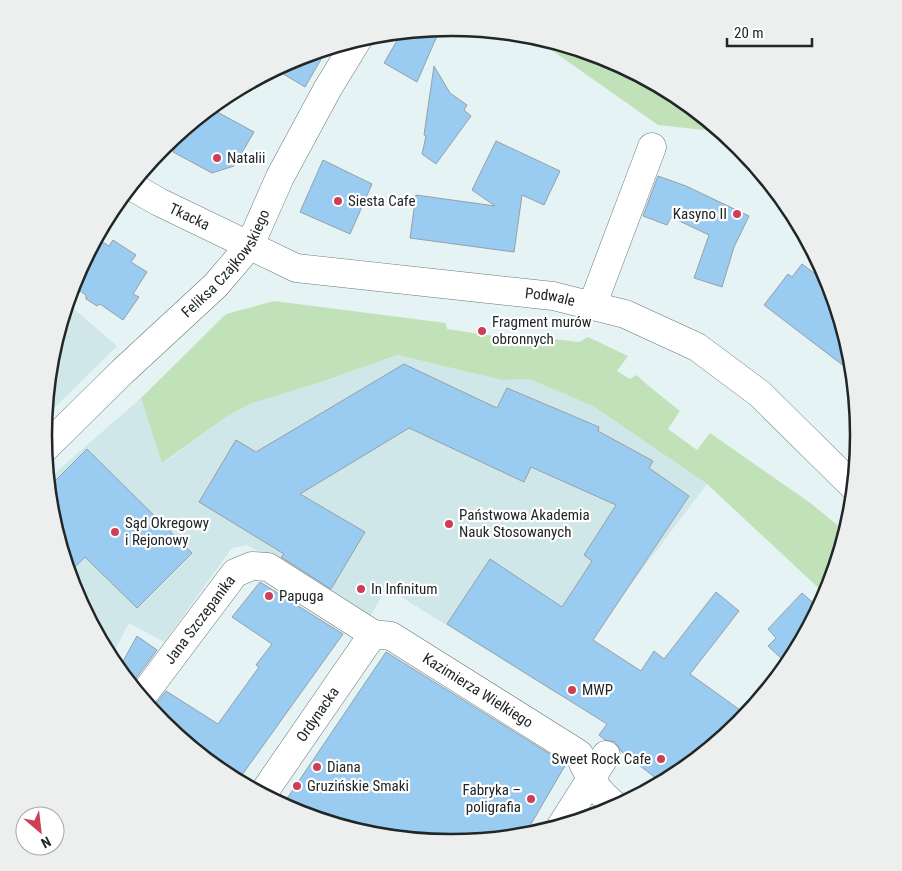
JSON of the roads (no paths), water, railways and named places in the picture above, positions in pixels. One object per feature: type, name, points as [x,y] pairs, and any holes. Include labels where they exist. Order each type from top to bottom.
[{"type":"street","name":"Feliksa Czajkowskiego","points":[[52,441],[122,372],[216,285],[250,245],[280,176],[328,88],[352,49]]},
{"type":"street","points":[[592,306],[652,147]]},
{"type":"street","name":"Tkacka","points":[[136,189],[159,202],[250,245]]},
{"type":"street","name":"Podwale","points":[[250,245],[296,268],[553,296],[626,314],[697,348],[760,394],[848,482]]},
{"type":"street","name":"Jana Szczepanika","points":[[145,692],[235,573],[252,566],[268,567],[373,634]]},
{"type":"street","name":"Kazimierza Wielkiego","points":[[373,634],[391,636],[595,766],[606,799],[610,802]]},
{"type":"street","name":"Ordynacka","points":[[266,789],[373,634]]},
{"type":"street","points":[[566,818],[595,766]]},
{"type":"place","name":"Natalii","points":[[217,158]]},
{"type":"place","name":"Siesta Cafe","points":[[338,201]]},
{"type":"place","name":"Kasyno II","points":[[737,214]]},
{"type":"place","name":"Fragment murów obronnych","points":[[482,331]]},
{"type":"place","name":"Państwowa Akademia Nauk Stosowanych","points":[[449,524]]},
{"type":"place","name":"Sąd Okregowy i Rejonowy","points":[[115,532]]},
{"type":"place","name":"In Infinitum","points":[[361,589]]},
{"type":"place","name":"Papuga","points":[[269,596]]},
{"type":"place","name":"MWP","points":[[572,690]]},
{"type":"place","name":"Sweet Rock Cafe","points":[[661,759]]},
{"type":"place","name":"Diana","points":[[317,767]]},
{"type":"place","name":"Gruzińskie Smaki","points":[[297,786]]},
{"type":"place","name":"Fabryka – poligrafia","points":[[531,799]]}]
